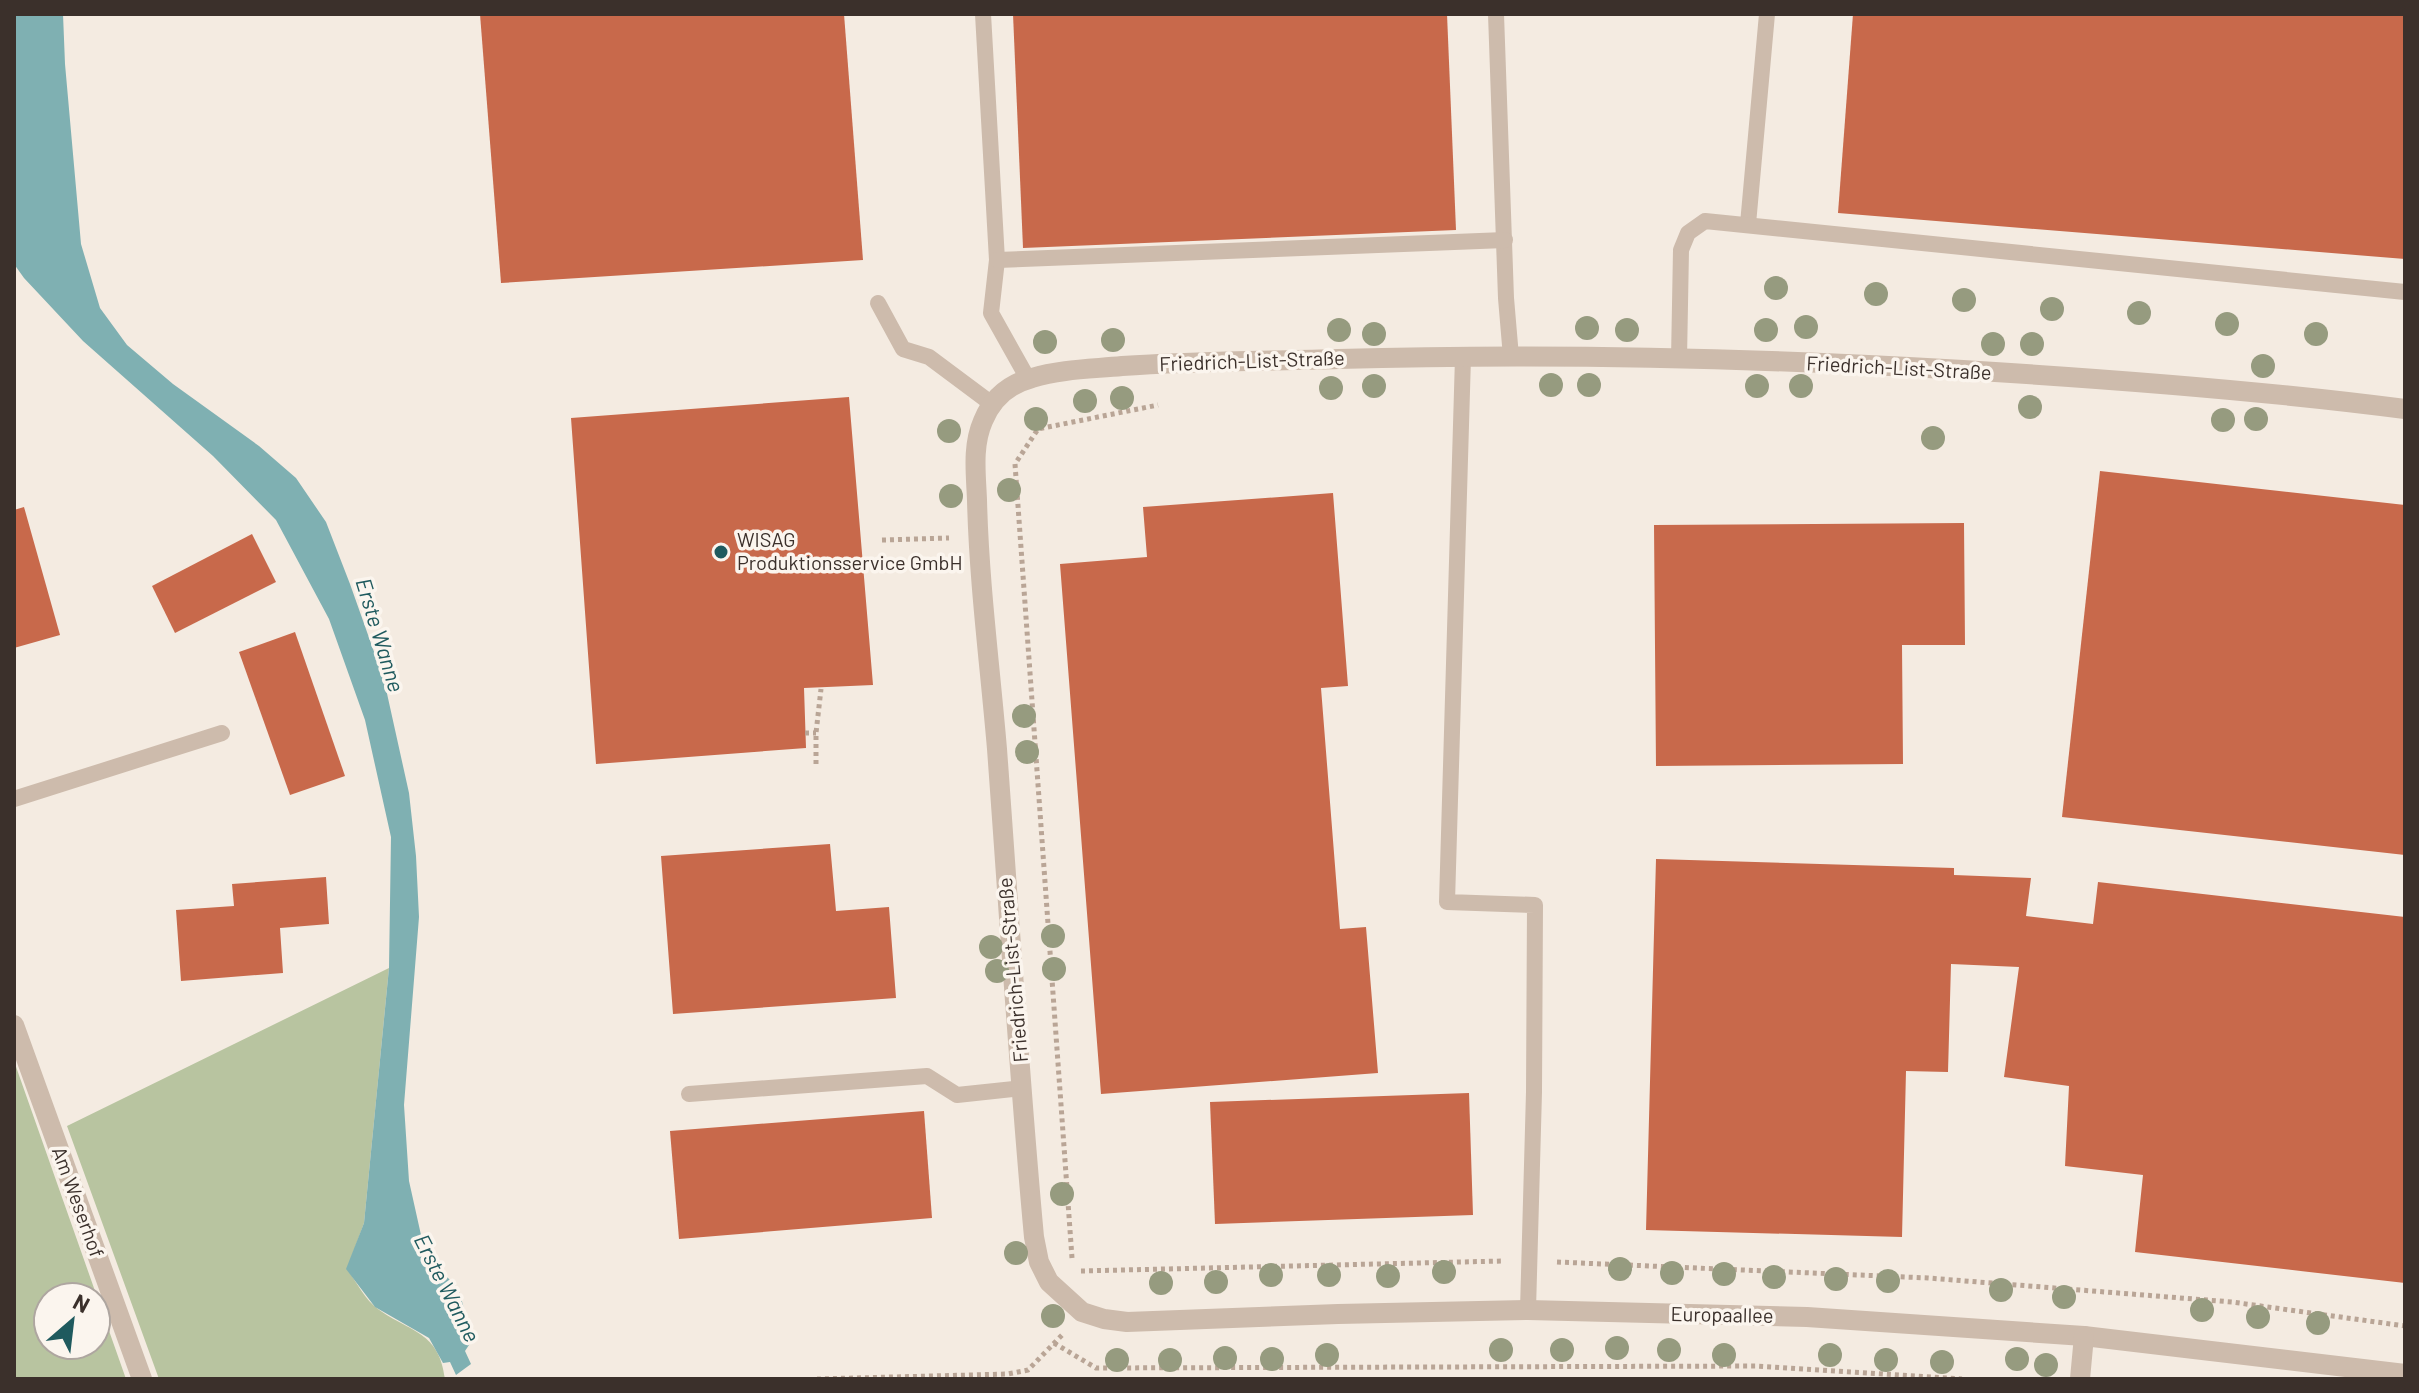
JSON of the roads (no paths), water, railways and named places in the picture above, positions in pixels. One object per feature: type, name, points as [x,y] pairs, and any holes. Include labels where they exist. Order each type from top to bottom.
[{"type":"street","name":"Friedrich-List-Straße","points":[[1049,1282],[1039,1262],[1034,1237],[997,749],[977,538],[976,450],[982,423],[992,404],[1005,390],[1028,379],[1068,370],[1162,363],[1463,357],[1679,359],[1876,365],[2044,375],[2405,409]]},
{"type":"street","name":"Am Weserhof","points":[[14,1025],[142,1379]]},
{"type":"street","name":"Europaallee","points":[[1049,1282],[1082,1312],[1127,1322],[1528,1310],[1807,1317],[2084,1336],[2405,1374]]},
{"type":"street","points":[[2080,1379],[2084,1336]]},
{"type":"lane","points":[[983,14],[997,260],[991,313],[1028,379]]},
{"type":"lane","points":[[1496,14],[1506,298],[1511,357]]},
{"type":"lane","points":[[1748,224],[1767,14]]},
{"type":"lane","points":[[1679,359],[1681,250],[1688,233],[1705,221],[2405,292]]},
{"type":"lane","points":[[997,260],[1505,240]]},
{"type":"lane","points":[[878,303],[903,349],[929,357],[992,404]]},
{"type":"lane","points":[[1463,357],[1447,902],[1535,905],[1528,1310]]},
{"type":"lane","points":[[14,799],[222,733]]},
{"type":"lane","points":[[689,1094],[927,1076],[957,1095],[1023,1088]]},
{"type":"water","name":"Erste Wanne","points":[[14,14],[63,14],[81,244],[100,308],[127,345],[296,478],[326,522],[384,680],[409,793],[416,856],[419,917],[404,1105],[409,1181],[421,1235],[433,1263],[458,1288],[473,1339],[465,1351],[471,1364],[456,1375],[450,1362],[443,1363],[429,1338],[375,1307],[346,1269],[364,1223],[389,968],[391,837],[365,720],[329,619],[276,520],[213,456],[83,341],[14,264]]},
{"type":"place","name":"WISAG Produktionsservice GmbH","points":[[721,552]]}]
